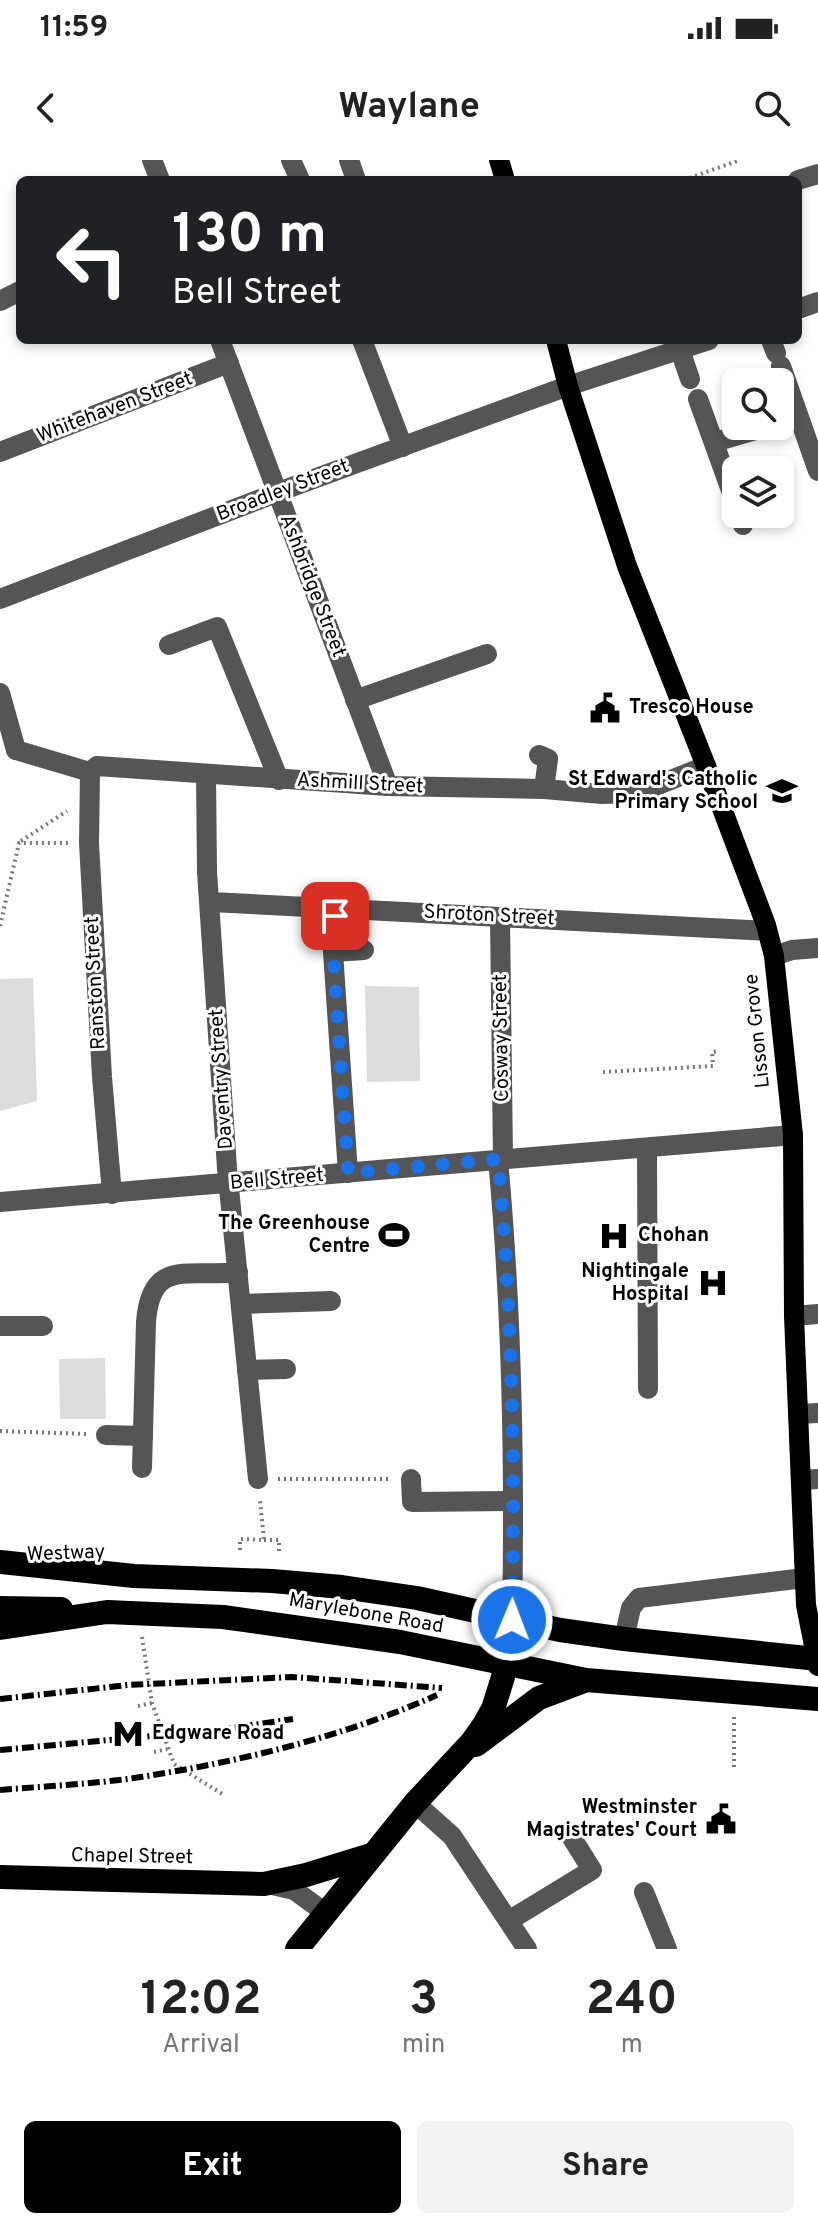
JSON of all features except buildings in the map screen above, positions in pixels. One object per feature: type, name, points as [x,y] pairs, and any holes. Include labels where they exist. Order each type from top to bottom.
[{"type":"highway","name":"Marylebone Road","points":[[0,1562],[134,1576],[342,1587],[417,1598],[512,1620],[624,1639],[817,1661]]},
{"type":"highway","name":"Westway","points":[[0,1580],[134,1576]]},
{"type":"highway","points":[[0,1608],[107,1612]]},
{"type":"highway","name":"Marylebone Road","points":[[0,1628],[107,1612],[269,1622],[408,1643],[586,1680],[818,1699]]},
{"type":"highway","points":[[297,1949],[371,1855],[484,1725],[493,1709],[506,1665],[512,1620]]},
{"type":"highway","points":[[448,1766],[539,1698],[586,1680]]},
{"type":"highway","name":"Chapel Street","points":[[0,1877],[264,1884],[371,1855]]},
{"type":"highway","points":[[313,1949],[327,1914]]},
{"type":"main road","name":"Lisson Grove","points":[[557,344],[627,566],[706,766],[774,956],[793,1135],[794,1316],[808,1414],[810,1479],[804,1578],[812,1606],[817,1661]]},
{"type":"street","name":"Ashbridge Street","points":[[222,344],[388,786]]},
{"type":"street","points":[[364,344],[403,447]]},
{"type":"street","name":"Broadley Street","points":[[0,599],[568,386],[697,344]]},
{"type":"street","points":[[680,350],[690,379]]},
{"type":"street","name":"Whitehaven Street","points":[[0,452],[229,363]]},
{"type":"street","points":[[698,399],[722,463]]},
{"type":"street","points":[[794,429],[818,471]]},
{"type":"street","points":[[715,442],[722,440]]},
{"type":"street","points":[[169,645],[217,627],[279,780]]},
{"type":"street","points":[[355,700],[487,654]]},
{"type":"street","points":[[0,693],[8,753]]},
{"type":"street","name":"Ashmill Street","points":[[8,753],[90,772],[97,766],[279,780],[544,789],[602,794],[638,793],[706,766]]},
{"type":"street","points":[[539,755],[548,759],[544,789]]},
{"type":"street","name":"Ranston Street","points":[[90,772],[89,843],[112,1194]]},
{"type":"street","name":"Daventry Street","points":[[206,775],[205,817],[229,1184],[258,1479]]},
{"type":"street","name":"Shroton Street","points":[[211,902],[767,931]]},
{"type":"street","points":[[334,909],[333,952],[348,1173]]},
{"type":"street","name":"Cosway Street","points":[[500,917],[500,1159],[508,1300],[513,1501],[512,1620]]},
{"type":"street","points":[[774,956],[792,950],[818,948]]},
{"type":"street","points":[[333,952],[364,950]]},
{"type":"street","name":"Bell Street","points":[[0,1202],[793,1135]]},
{"type":"street","points":[[647,1148],[648,1389]]},
{"type":"street","points":[[142,1468],[146,1322],[154,1286],[168,1276],[238,1272]]},
{"type":"street","points":[[241,1304],[324,1301]]},
{"type":"street","points":[[794,1316],[818,1314]]},
{"type":"street","points":[[0,1326],[43,1326]]},
{"type":"street","points":[[247,1370],[286,1369]]},
{"type":"street","points":[[106,1435],[143,1436]]},
{"type":"street","points":[[411,1479],[412,1502],[513,1501]]},
{"type":"street","points":[[624,1639],[631,1608],[639,1598],[804,1578]]},
{"type":"street","points":[[415,1803],[452,1836],[527,1949]]},
{"type":"street","points":[[510,1920],[592,1870],[572,1838]]},
{"type":"street","name":"Chapel Street","points":[[264,1884],[294,1890],[327,1914]]},
{"type":"street","points":[[644,1892],[667,1949]]},
{"type":"path","points":[[695,176],[740,160]]},
{"type":"path","points":[[0,926],[19,843],[68,810]]},
{"type":"path","points":[[19,843],[89,843]]},
{"type":"path","points":[[603,1072],[713,1066],[712,1052],[719,1051]]},
{"type":"path","points":[[0,1431],[106,1435]]},
{"type":"path","points":[[264,1540],[258,1479],[411,1479]]},
{"type":"path","points":[[240,1550],[240,1539],[279,1540],[279,1552]]},
{"type":"path","points":[[142,1637],[152,1703],[174,1764],[224,1795]]},
{"type":"path","points":[[138,1706],[152,1703]]},
{"type":"path","points":[[734,1708],[734,1767]]},
{"type":"path","points":[[154,1752],[167,1749]]},
{"type":"shaded area","points":[[33,978],[37,1101],[0,1111],[0,979]]},
{"type":"shaded area","points":[[365,986],[419,987],[420,1081],[367,1082]]},
{"type":"shaded area","points":[[105,1358],[106,1419],[60,1419],[59,1359]]},
{"type":"railway","points":[[0,1699],[128,1685],[292,1677],[442,1688]]},
{"type":"railway","points":[[0,1790],[124,1779],[217,1763],[329,1735],[437,1695]]},
{"type":"railway","points":[[0,1750],[219,1730],[293,1719]]},
{"type":"place","name":"Tresco House","points":[[605,708]]},
{"type":"place","name":"St Edward's Catholic Primary School","points":[[782,791]]},
{"type":"place","name":"The Greenhouse Centre","points":[[394,1235]]},
{"type":"place","name":"Chohan","points":[[614,1236]]},
{"type":"place","name":"Nightingale Hospital","points":[[713,1283]]},
{"type":"place","name":"Edgware Road","points":[[128,1734]]},
{"type":"place","name":"Westminster Magistrates' Court","points":[[721,1819]]},
{"type":"route","points":[[335,916],[333,952],[348,1173],[498,1159],[508,1300],[513,1501],[512,1620]]}]
